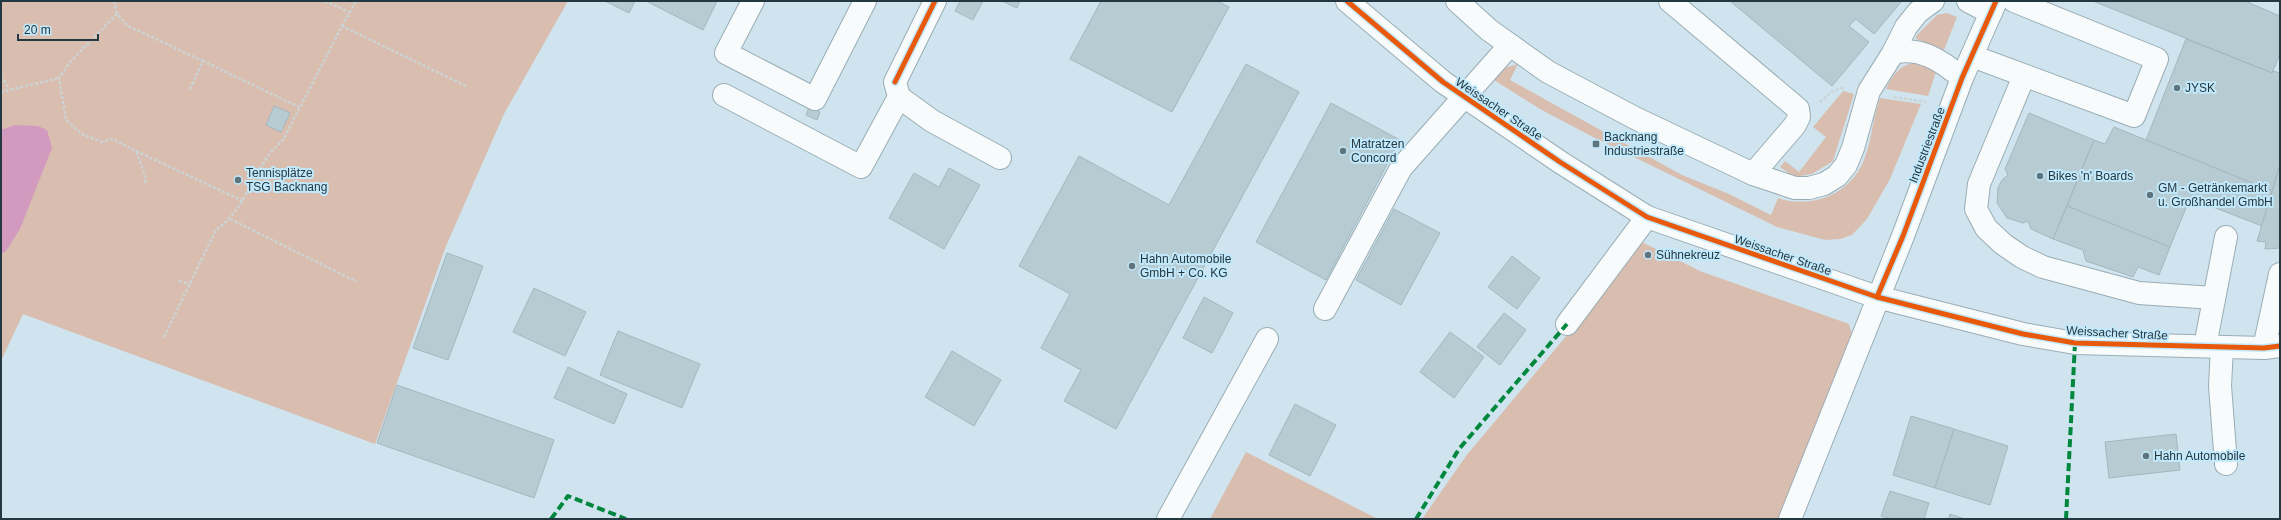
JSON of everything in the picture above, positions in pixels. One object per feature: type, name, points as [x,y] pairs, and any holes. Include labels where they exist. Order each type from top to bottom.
[{"type":"street","points":[[752,1],[726,53],[815,99],[865,1]]},
{"type":"street","points":[[724,95],[861,167],[897,90],[935,1]]},
{"type":"street","name":"Weissacher Straße","points":[[1347,1],[1443,82],[1570,169],[1647,218],[1877,297],[2022,334],[2075,343],[2272,347]]},
{"type":"street","points":[[1457,1],[1489,30],[1548,72],[1635,118],[1753,174],[1795,188],[1809,188],[1824,184],[1837,176],[1846,165],[1853,148],[1869,91],[1893,53],[1906,27],[1918,12],[1933,1]]},
{"type":"street","points":[[1670,1],[1798,110],[1799,117],[1795,125],[1753,174]]},
{"type":"street","points":[[1968,1],[1993,7]]},
{"type":"street","points":[[1972,56],[2134,116],[2156,59],[2014,1]]},
{"type":"street","name":"Industriestraße","points":[[1790,519],[1905,228],[1962,78],[1993,7]]},
{"type":"street","points":[[1325,309],[1401,168],[1510,45]]},
{"type":"street","points":[[1893,53],[1917,51],[1944,64],[1962,78]]},
{"type":"street","points":[[2024,76],[1979,184],[1976,208],[1986,228],[2022,257],[2043,267],[2139,293],[2214,298]]},
{"type":"street","points":[[897,90],[932,121],[1000,158]]},
{"type":"street","points":[[1567,324],[1647,218]]},
{"type":"street","points":[[2226,237],[2214,298],[2214,346],[2220,386],[2226,464]]},
{"type":"street","points":[[2272,347],[2280,274]]},
{"type":"street","points":[[1168,519],[1267,339]]},
{"type":"path","points":[[114,1],[116,14],[128,26],[299,107]]},
{"type":"path","points":[[325,1],[349,12]]},
{"type":"path","points":[[164,336],[216,230],[230,220],[243,201],[268,155],[284,140],[299,107],[356,1]]},
{"type":"path","points":[[116,14],[70,62],[59,78],[66,120],[82,134],[102,142],[113,139],[243,201]]},
{"type":"path","points":[[342,26],[466,86]]},
{"type":"path","points":[[190,89],[203,61]]},
{"type":"path","points":[[1,76],[9,88]]},
{"type":"path","points":[[1,92],[9,88],[59,78]]},
{"type":"path","points":[[136,151],[145,175],[146,184]]},
{"type":"path","points":[[230,220],[357,282]]},
{"type":"path","points":[[180,281],[190,284]]},
{"type":"shaded area","name":"Tennisplätze TSG Backnang","points":[[1,1],[568,1],[504,114],[446,246],[375,444],[23,314],[1,361]]},
{"type":"shaded area","points":[[1947,13],[1957,17],[1944,50],[1916,39],[1916,36],[1937,15]]},
{"type":"shaded area","points":[[1920,62],[1936,72],[1928,96],[1886,89],[1892,78],[1899,70],[1908,64]]},
{"type":"shaded area","points":[[1518,64],[1510,80],[1682,175],[1729,194],[1771,215],[1778,198],[1805,202],[1818,200],[1830,196],[1851,180],[1859,170],[1865,157],[1880,98],[1921,104],[1890,179],[1867,219],[1852,235],[1840,239],[1825,240],[1777,227],[1591,136],[1540,109],[1491,78],[1501,69]]},
{"type":"shaded area","points":[[1843,91],[1854,94],[1833,161],[1812,174],[1794,177],[1780,167],[1785,161],[1799,172],[1826,137],[1813,127]]},
{"type":"shaded area","points":[[15,125],[38,126],[47,130],[52,148],[20,229],[6,251],[1,254],[1,130]]},
{"type":"shaded area","points":[[1636,239],[1700,271],[1849,324],[1853,337],[1780,519],[1422,519],[1466,456],[1573,328]]},
{"type":"shaded area","points":[[1246,452],[1378,519],[1210,519]]},
{"type":"building","points":[[605,1],[635,1],[629,13]]},
{"type":"building","points":[[646,1],[717,1],[703,30]]},
{"type":"building","points":[[960,1],[983,1],[973,20],[955,11]]},
{"type":"building","points":[[1002,1],[1020,1],[1017,8]]},
{"type":"building","points":[[1101,1],[1217,1],[1229,7],[1172,112],[1070,59]]},
{"type":"building","points":[[1730,1],[1902,1],[1874,34],[1856,19],[1849,26],[1869,42],[1832,86]]},
{"type":"building","points":[[2093,1],[2245,1],[2280,16],[2280,54],[2272,73]]},
{"type":"building","points":[[2186,39],[2272,73],[2273,71],[2280,73],[2280,164],[2272,191],[2146,140]]},
{"type":"building","points":[[1246,64],[1299,92],[1116,429],[1064,401],[1081,370],[1041,348],[1070,294],[1019,266],[1079,156],[1169,205]]},
{"type":"building","points":[[1331,103],[1400,140],[1326,280],[1256,242]]},
{"type":"building","points":[[274,106],[290,113],[281,132],[266,125]]},
{"type":"building","points":[[809,107],[820,112],[817,120],[806,115]]},
{"type":"building","points":[[2029,113],[2094,140],[2053,239],[2031,229],[2028,221],[2023,223],[2007,218],[1997,203],[1998,188],[2002,180],[2008,175],[2005,169]]},
{"type":"building","points":[[2114,127],[2272,191],[2262,226],[2190,198],[2170,247],[2067,206],[2094,140],[2105,144]]},
{"type":"building","points":[[2280,165],[2280,248],[2265,249],[2266,242],[2257,241]]},
{"type":"building","points":[[949,168],[980,185],[944,249],[889,218],[914,173],[939,187]]},
{"type":"building","points":[[2067,206],[2170,247],[2159,275],[2138,267],[2133,277],[2086,261],[2083,250],[2053,239]]},
{"type":"building","points":[[1394,209],[1440,233],[1401,305],[1356,280]]},
{"type":"building","points":[[447,253],[483,266],[448,360],[413,348]]},
{"type":"building","points":[[1512,256],[1540,278],[1517,309],[1488,287]]},
{"type":"building","points":[[534,288],[586,312],[565,356],[513,332]]},
{"type":"building","points":[[1204,297],[1233,313],[1212,353],[1183,338]]},
{"type":"building","points":[[1504,313],[1526,330],[1500,365],[1477,347]]},
{"type":"building","points":[[618,331],[700,364],[682,408],[600,375]]},
{"type":"building","points":[[1450,332],[1484,357],[1454,398],[1420,372]]},
{"type":"building","points":[[952,351],[1001,380],[974,426],[925,397]]},
{"type":"building","points":[[568,367],[627,394],[614,424],[554,398]]},
{"type":"building","points":[[397,385],[554,440],[534,498],[377,443]]},
{"type":"building","points":[[1295,404],[1336,425],[1310,476],[1269,455]]},
{"type":"building","points":[[1911,416],[1954,429],[1935,488],[1893,475]]},
{"type":"building","points":[[1954,429],[2008,446],[1990,505],[1935,488]]},
{"type":"building","points":[[2176,434],[2180,470],[2109,478],[2105,442]]},
{"type":"building","points":[[1890,491],[1929,503],[1924,519],[1892,519],[1881,516]]},
{"type":"building","points":[[1950,514],[1965,519],[1949,519]]},
{"type":"marked path","points":[[1416,519],[1459,449],[1567,324]]},
{"type":"marked path","points":[[2066,519],[2075,343]]},
{"type":"marked path","points":[[551,519],[568,496],[626,519]]},
{"type":"cycle path","points":[[895,82],[935,1]]},
{"type":"cycle path","points":[[1347,1],[1443,82],[1560,162],[1647,217],[1877,297],[2023,334],[2075,343],[2264,348],[2280,346]]},
{"type":"cycle path","points":[[1877,297],[1903,236],[1962,78],[1996,1]]},
{"type":"place","name":"JYSK","points":[[2177,88]]},
{"type":"place","name":"Backnang Industriestraße","points":[[1596,144]]},
{"type":"place","name":"Matratzen Concord","points":[[1343,151]]},
{"type":"place","name":"Bikes 'n' Boards","points":[[2040,176]]},
{"type":"place","name":"Tennisplätze TSG Backnang","points":[[238,180]]},
{"type":"place","name":"GM - Getränkemarkt u. Großhandel GmbH","points":[[2150,195]]},
{"type":"place","name":"Sühnekreuz","points":[[1648,255]]},
{"type":"place","name":"Hahn Automobile GmbH + Co. KG","points":[[1132,266]]},
{"type":"place","name":"Hahn Automobile","points":[[2146,456]]}]
